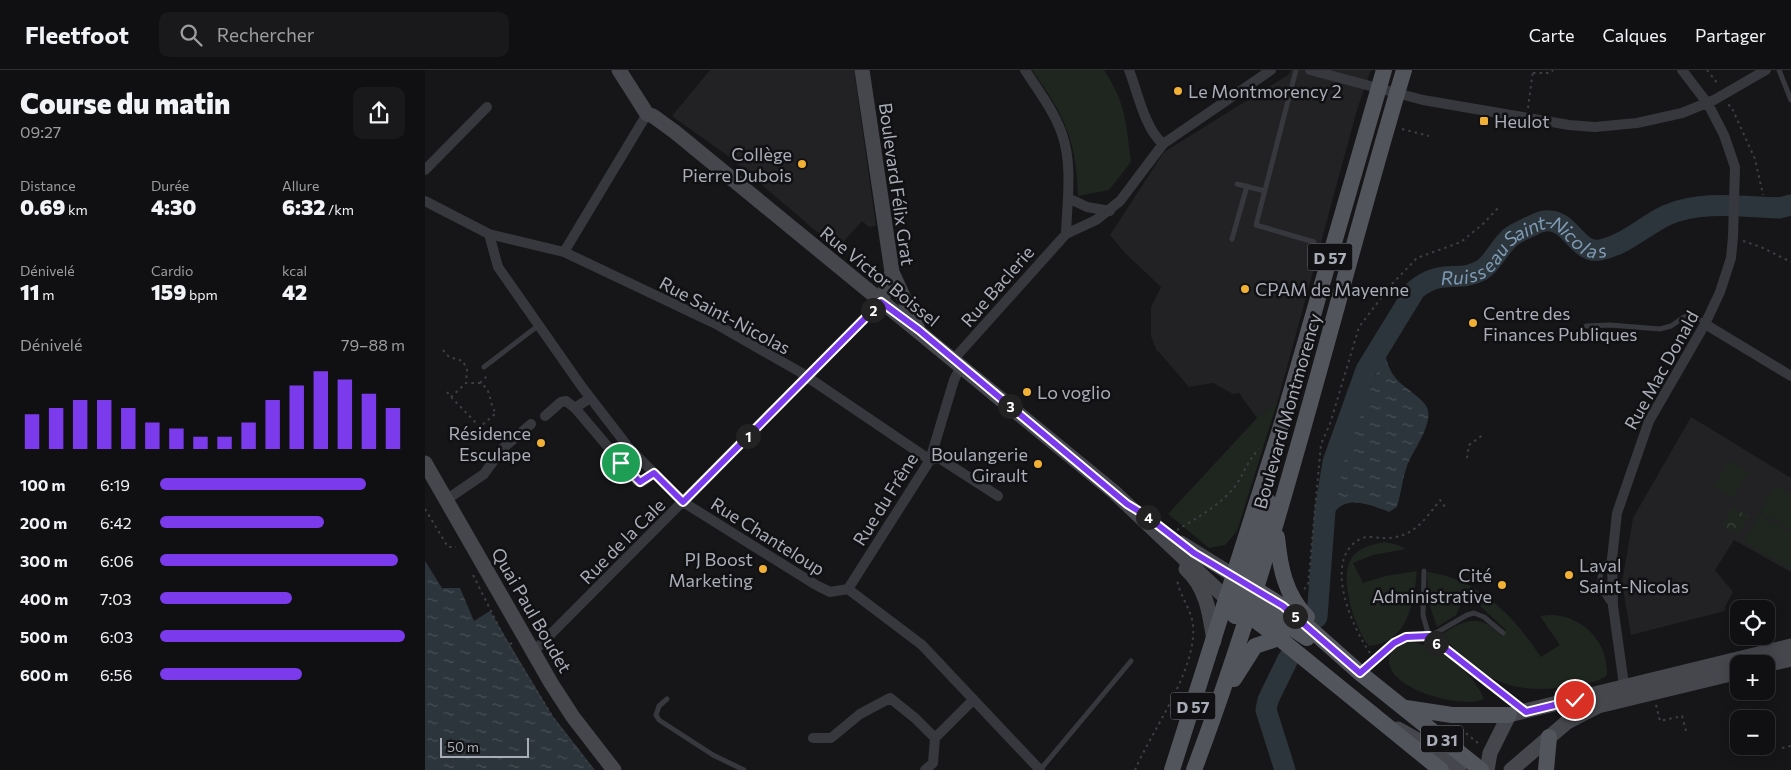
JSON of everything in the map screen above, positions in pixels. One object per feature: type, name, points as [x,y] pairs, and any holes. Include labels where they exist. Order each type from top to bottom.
[{"type":"main road","name":"Boulevard Montmorency","points":[[1242,596],[1265,475],[1384,70]]},
{"type":"main road","name":"Boulevard Montmorency","points":[[1242,596],[1276,527],[1404,70]]},
{"type":"main road","points":[[1276,527],[1279,560],[1291,596],[1301,612],[1360,673]]},
{"type":"main road","points":[[1242,596],[1360,673]]},
{"type":"main road","points":[[1217,709],[1251,650],[1261,643],[1279,638],[1242,596]]},
{"type":"main road","points":[[1217,709],[1230,631],[1242,596]]},
{"type":"main road","name":"D 57","points":[[1172,770],[1214,642],[1242,596]]},
{"type":"main road","name":"D 31","points":[[1279,638],[1441,770]]},
{"type":"main road","name":"D 31","points":[[1360,673],[1481,770]]},
{"type":"main road","points":[[1404,707],[1452,715],[1509,716]]},
{"type":"main road","name":"D 57","points":[[1194,770],[1217,709]]},
{"type":"main road","points":[[1546,770],[1549,737]]},
{"type":"street","name":"Rue Victor Boissel","points":[[619,70],[647,114],[653,116],[675,132],[881,302],[919,330],[1127,504],[1242,596]]},
{"type":"street","name":"Boulevard Félix Grat","points":[[862,70],[892,272],[881,302]]},
{"type":"street","points":[[1025,70],[1041,94],[1062,134],[1068,165],[1066,234]]},
{"type":"street","points":[[1129,70],[1151,126],[1157,139],[1163,144]]},
{"type":"street","points":[[1068,198],[1079,205],[1110,211],[1163,144],[1271,70]]},
{"type":"street","points":[[1310,70],[1397,94],[1527,118],[1595,127],[1637,123],[1682,113],[1712,101],[1766,70]]},
{"type":"street","name":"Rue Mac Donald","points":[[1625,693],[1613,606],[1612,559],[1617,513],[1640,441],[1649,421],[1705,324],[1731,258],[1733,238],[1735,167],[1712,101],[1682,70]]},
{"type":"street","points":[[425,170],[487,107]]},
{"type":"street","points":[[564,252],[647,114]]},
{"type":"street","name":"Rue Saint-Nicolas","points":[[425,201],[489,234],[564,252],[716,324],[806,377],[930,460],[939,458],[999,496]]},
{"type":"street","points":[[1079,205],[1080,227]]},
{"type":"street","name":"Rue Baclerie","points":[[957,363],[1066,234],[1110,211]]},
{"type":"street","name":"Rue Chanteloup","points":[[489,234],[497,267],[590,398],[619,435],[683,502],[816,585],[830,592],[848,589]]},
{"type":"street","points":[[892,272],[919,330]]},
{"type":"street","name":"Rue de la Cale","points":[[533,652],[881,302]]},
{"type":"street","points":[[1705,324],[1791,376]]},
{"type":"street","name":"Rue du Frêne","points":[[848,589],[930,460],[954,380],[957,363]]},
{"type":"street","points":[[575,408],[590,398]]},
{"type":"street","points":[[545,416],[561,402],[566,401],[575,408],[637,481],[642,482],[654,473]]},
{"type":"street","points":[[447,500],[484,474],[502,449],[531,424]]},
{"type":"street","points":[[607,446],[619,435]]},
{"type":"street","name":"Quai Paul Boudet","points":[[425,463],[524,637],[573,717],[614,770]]},
{"type":"street","name":"Rue Victor Boissel","points":[[1127,504],[1194,553],[1242,596]]},
{"type":"street","points":[[1127,504],[1137,524],[1193,574],[1207,601],[1214,642]]},
{"type":"street","points":[[848,589],[922,645],[1040,770]]},
{"type":"street","points":[[1511,770],[1567,722],[1625,693],[1791,646]]},
{"type":"street","points":[[1775,663],[1791,659]]},
{"type":"street","points":[[1487,770],[1490,752],[1509,716],[1730,674]]},
{"type":"street","points":[[813,738],[831,738],[860,714],[890,698],[915,718],[935,738]]},
{"type":"street","points":[[925,770],[933,763],[935,738],[973,700]]},
{"type":"street","points":[[1373,714],[1423,743],[1459,770]]},
{"type":"lane","points":[[1296,70],[1256,225],[1314,242]]},
{"type":"lane","points":[[1779,70],[1791,100]]},
{"type":"lane","points":[[1237,184],[1265,191]]},
{"type":"lane","points":[[1232,239],[1247,186]]},
{"type":"lane","points":[[1586,326],[1610,325],[1660,329],[1671,326],[1684,317],[1695,315],[1705,324]]},
{"type":"lane","points":[[484,367],[539,324]]},
{"type":"lane","points":[[1424,571],[1423,615],[1429,636],[1526,712]]},
{"type":"lane","points":[[1360,673],[1406,637],[1429,636],[1474,613],[1484,617],[1503,633]]},
{"type":"lane","points":[[1040,770],[1131,661]]},
{"type":"lane","points":[[667,699],[659,706],[656,715],[659,720],[713,755],[744,770]]},
{"type":"path","points":[[1527,118],[1533,71],[1550,73],[1553,70]]},
{"type":"path","points":[[1707,70],[1719,86],[1712,101],[1731,106],[1755,159],[1763,195]]},
{"type":"path","points":[[1388,125],[1429,136]]},
{"type":"path","points":[[1291,596],[1308,586],[1321,444],[1330,424],[1359,328],[1391,285],[1417,258],[1461,242],[1484,223],[1499,207]]},
{"type":"path","points":[[1733,238],[1761,246],[1791,262]]},
{"type":"path","points":[[443,350],[449,357],[463,361],[467,370],[466,383]]},
{"type":"path","points":[[447,392],[479,426],[496,413],[492,408],[486,388],[479,383],[466,383],[451,396]]},
{"type":"path","points":[[1467,458],[1469,445],[1484,434]]},
{"type":"path","points":[[1169,534],[1204,514],[1229,493],[1250,459],[1263,445]]},
{"type":"path","points":[[1375,660],[1359,638],[1349,616],[1342,575],[1347,553],[1353,544],[1364,537],[1393,538],[1405,536],[1417,529],[1440,500],[1447,510]]},
{"type":"path","points":[[425,509],[448,547],[457,547]]},
{"type":"path","points":[[1135,770],[1144,748],[1165,714],[1190,652],[1193,632],[1192,617],[1176,577],[1182,565]]},
{"type":"path","points":[[470,570],[509,645],[556,722],[593,770]]},
{"type":"path","points":[[509,645],[524,637]]},
{"type":"path","points":[[1657,708],[1660,721],[1682,716],[1686,731]]},
{"type":"path","points":[[1459,727],[1480,745]]},
{"type":"path","points":[[1782,748],[1791,746]]},
{"type":"shaded area","name":"Collège Pierre Dubois","points":[[710,70],[854,70],[876,226],[869,227],[862,221],[837,249],[728,156],[672,116]]},
{"type":"shaded area","points":[[1291,70],[1371,70],[1357,110],[1278,400],[1257,418],[1239,393],[1233,394],[1213,383],[1189,387],[1157,352],[1151,336],[1151,307],[1161,287],[1124,252],[1110,235],[1164,152],[1288,75]]},
{"type":"shaded area","points":[[1691,417],[1791,478],[1791,572],[1734,540],[1715,570],[1733,592],[1725,607],[1725,611],[1631,635],[1622,583],[1633,518]]},
{"type":"green space","points":[[1032,70],[1104,70],[1121,103],[1131,162],[1109,190],[1078,196],[1075,158],[1067,129],[1053,101]]},
{"type":"green space","points":[[1278,400],[1237,531],[1225,545],[1209,548],[1168,514],[1257,418]]},
{"type":"green space","points":[[1729,460],[1749,472],[1733,499],[1713,487]]},
{"type":"green space","points":[[1775,485],[1791,494],[1791,530],[1759,512]]},
{"type":"green space","points":[[1733,507],[1749,517],[1738,535],[1722,525]]},
{"type":"green space","points":[[1759,514],[1791,533],[1791,569],[1743,542]]},
{"type":"green space","points":[[1385,542],[1406,549],[1373,555],[1353,563],[1363,583],[1385,576],[1417,571],[1416,583],[1411,608],[1401,629],[1393,637],[1382,643],[1369,646],[1358,628],[1347,589],[1347,576],[1349,565],[1356,553],[1367,546]]},
{"type":"green space","points":[[1427,572],[1463,582],[1493,601],[1519,627],[1541,657],[1560,645],[1540,616],[1566,617],[1578,622],[1588,629],[1596,639],[1606,662],[1607,675],[1599,680],[1587,683],[1535,689],[1517,687],[1500,682],[1484,674],[1455,650],[1442,634],[1458,625],[1473,621],[1486,624],[1501,636],[1506,630],[1479,605],[1461,592],[1458,593],[1455,599],[1460,606],[1456,615],[1437,627],[1429,603]]},
{"type":"green space","points":[[1405,642],[1428,647],[1452,660],[1472,679],[1484,699],[1472,702],[1438,698],[1404,683],[1393,672],[1389,660],[1394,647]]},
{"type":"water","points":[[1791,196],[1791,210],[1747,213],[1747,200]]},
{"type":"water","points":[[1385,354],[1395,378],[1417,396],[1428,410],[1426,426],[1409,460],[1397,507],[1389,512],[1367,504],[1351,503],[1344,504],[1338,508],[1333,515],[1339,455]]},
{"type":"water","points":[[425,561],[442,588],[460,588],[474,621],[490,611],[552,715],[595,770],[425,770]]},
{"type":"waterway","name":"Ruisseau Saint-Nicolas","points":[[1317,617],[1325,511],[1333,462],[1366,370],[1415,290],[1434,279],[1465,276],[1482,270],[1512,236],[1542,222],[1550,221],[1557,223],[1586,247],[1592,250],[1600,250],[1618,244],[1659,219],[1680,210],[1708,206],[1779,208],[1791,205]]},
{"type":"waterway","points":[[1285,770],[1266,710],[1268,700],[1288,659]]},
{"type":"place","name":"Le Montmorency 2","points":[[1178,91]]},
{"type":"place","name":"Heulot","points":[[1484,121]]},
{"type":"place","name":"Collège Pierre Dubois","points":[[802,164]]},
{"type":"place","name":"CPAM de Mayenne","points":[[1245,289]]},
{"type":"place","name":"Centre des Finances Publiques","points":[[1473,323]]},
{"type":"place","name":"Lo voglio","points":[[1027,392]]},
{"type":"place","name":"Résidence Esculape","points":[[541,443]]},
{"type":"place","name":"Boulangerie Girault","points":[[1038,464]]},
{"type":"place","name":"PJ Boost Marketing","points":[[763,569]]},
{"type":"place","name":"Laval Saint-Nicolas","points":[[1569,575]]},
{"type":"place","name":"Cité Administrative","points":[[1502,585]]},
{"type":"route","points":[[621,463],[640,482],[649,478],[654,473],[683,502],[881,302],[919,330],[1115,492],[1127,504],[1145,515],[1194,553],[1289,610],[1360,673],[1394,643],[1406,637],[1429,636],[1459,662],[1526,712],[1575,700]]}]
